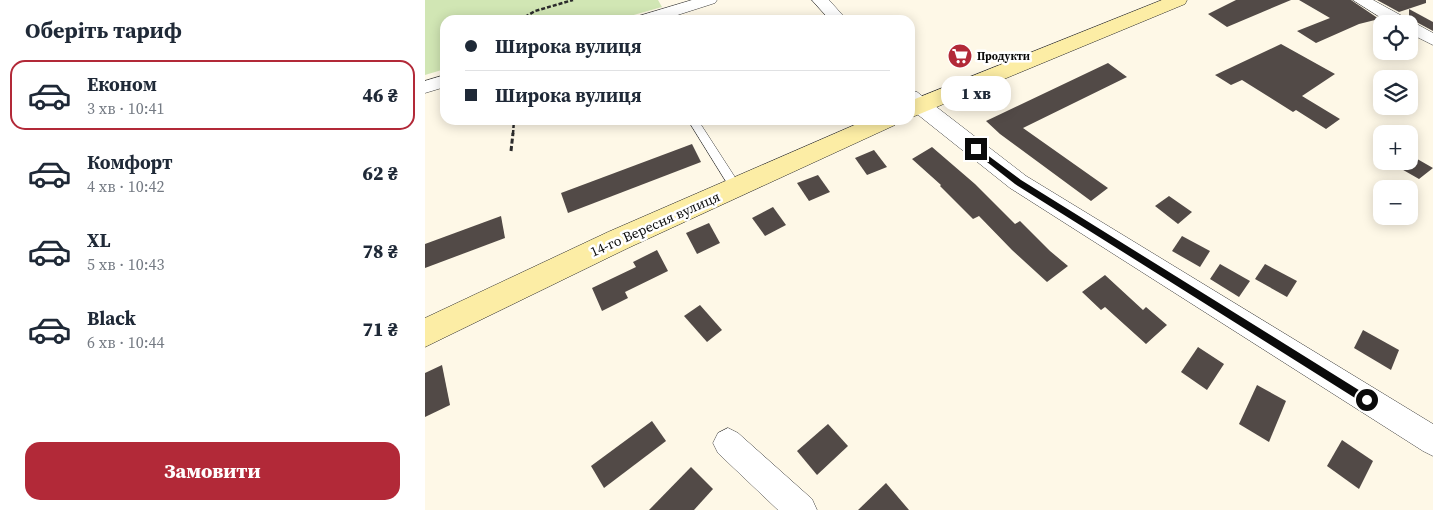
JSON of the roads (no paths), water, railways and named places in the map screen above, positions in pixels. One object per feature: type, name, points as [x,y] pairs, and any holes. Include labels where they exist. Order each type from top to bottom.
[{"type":"street","points":[[661,15],[709,0]]},
{"type":"street","points":[[820,0],[834,15]]},
{"type":"street","points":[[915,103],[1179,0]]},
{"type":"street","points":[[1361,0],[1388,15]]},
{"type":"street","points":[[1418,31],[1433,40]]},
{"type":"street","points":[[425,87],[440,82]]},
{"type":"street","points":[[915,105],[1018,182],[1433,441]]},
{"type":"street","name":"14-го Вересня вулиця","points":[[425,333],[618,240],[876,125]]},
{"type":"street","points":[[728,443],[801,510]]},
{"type":"lane","points":[[696,125],[736,188]]},
{"type":"place","name":"Продукти","points":[[960,56]]}]
